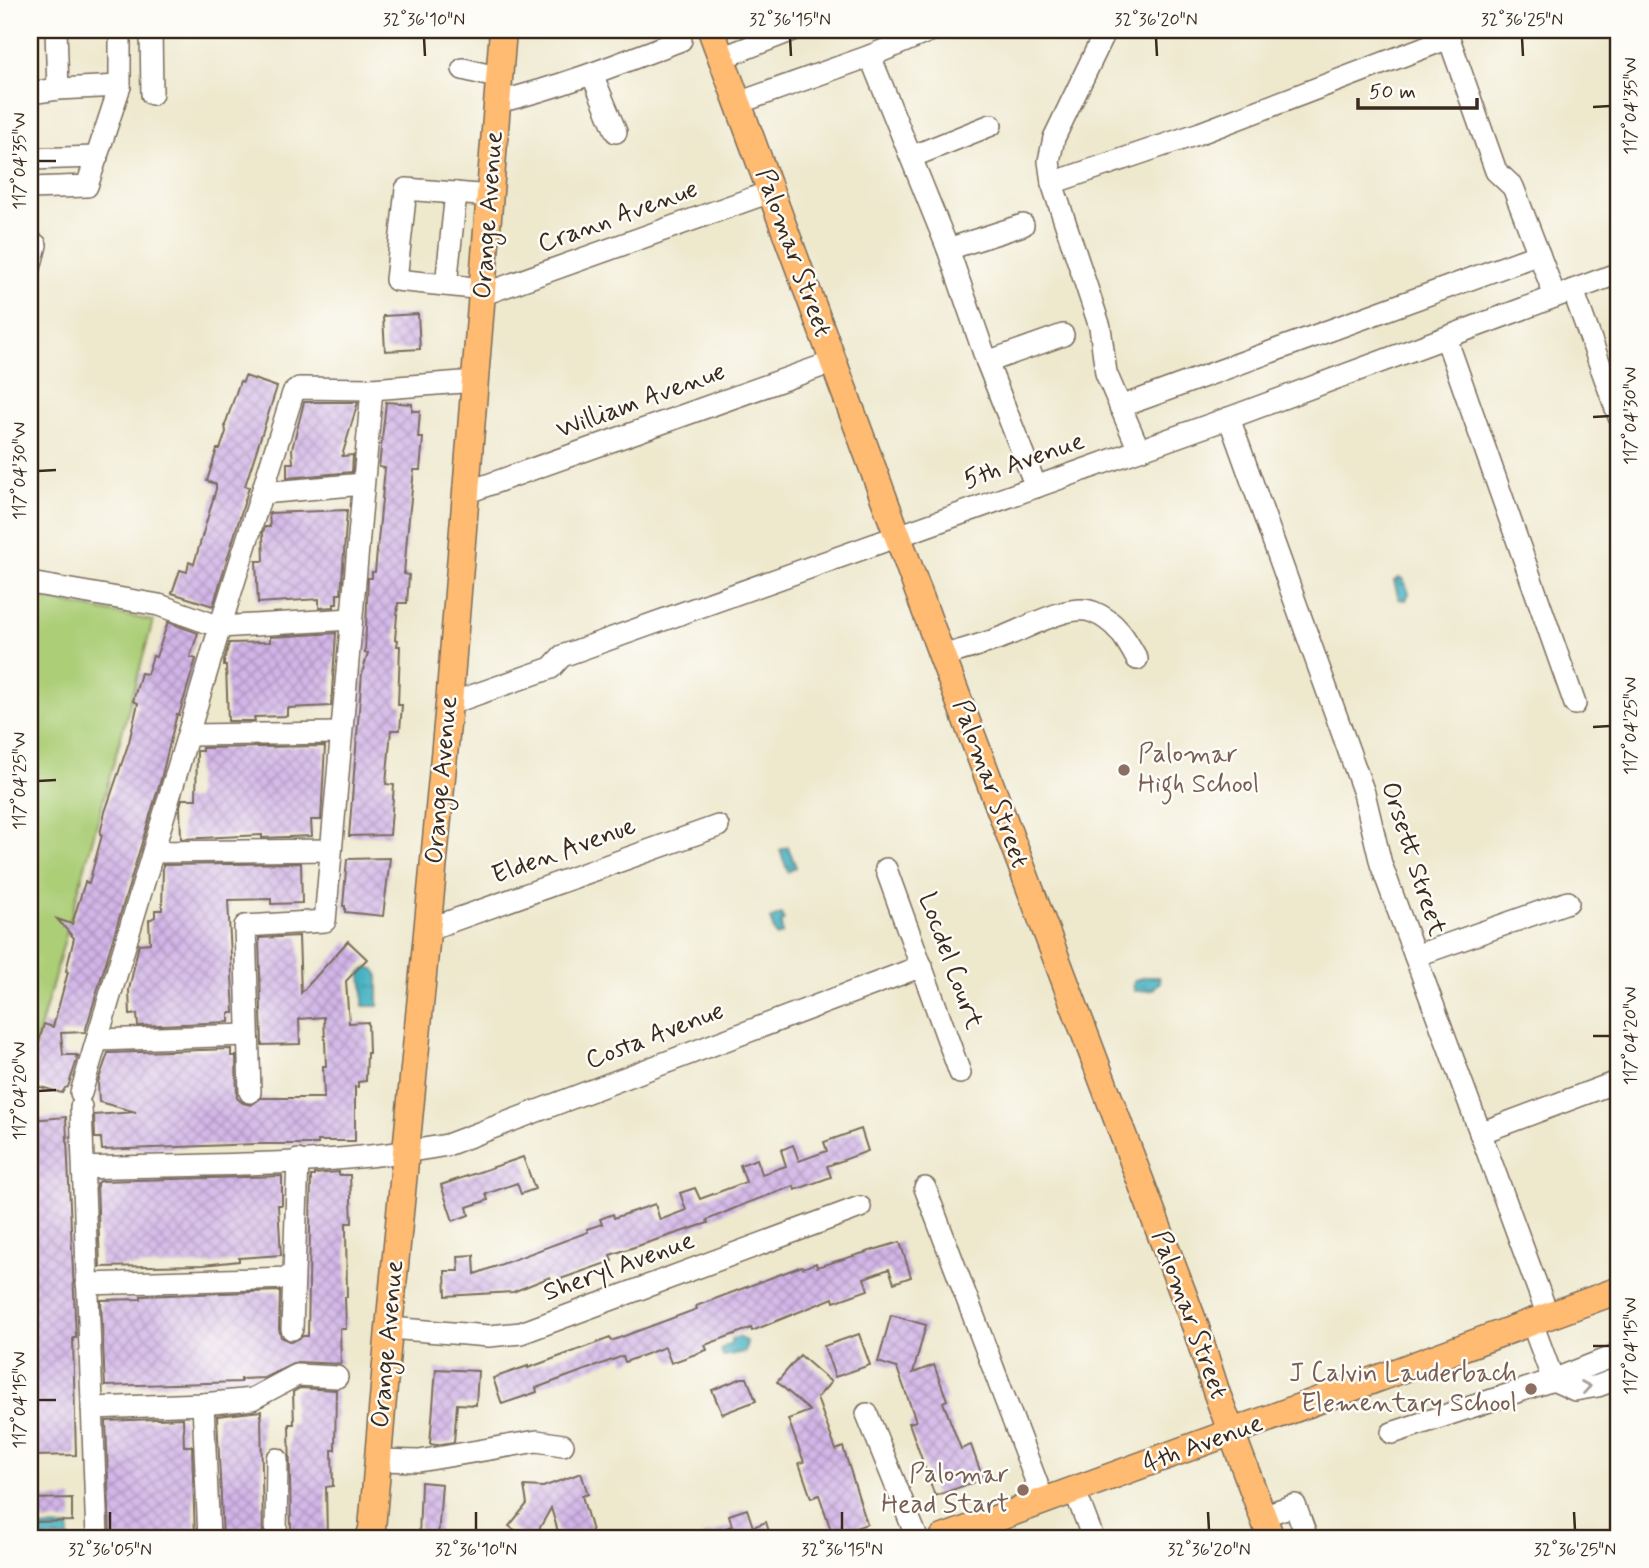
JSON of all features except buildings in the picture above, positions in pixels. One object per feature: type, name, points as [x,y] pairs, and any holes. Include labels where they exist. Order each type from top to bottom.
[{"type":"main road","name":"Orange Avenue","points":[[372,1535],[389,1328],[450,705],[503,30]]},
{"type":"main road","name":"Palomar Street","points":[[711,30],[942,656],[1158,1226],[1267,1527]]},
{"type":"main road","name":"4th Avenue","points":[[943,1538],[1619,1290]]},
{"type":"street","points":[[56,30],[58,89]]},
{"type":"street","points":[[30,188],[87,186],[120,86],[120,30]]},
{"type":"street","points":[[150,30],[152,94]]},
{"type":"street","points":[[721,58],[793,30]]},
{"type":"street","points":[[738,103],[870,56],[932,30]]},
{"type":"street","points":[[1107,30],[1054,138],[1049,161],[1052,183],[1100,327],[1106,373],[1139,450]]},
{"type":"street","points":[[1052,183],[1200,133],[1448,34],[1496,171],[1513,187],[1539,254],[1564,293],[1619,417]]},
{"type":"street","points":[[463,69],[499,90],[592,74],[681,40]]},
{"type":"street","points":[[870,56],[948,249],[986,362],[1037,487]]},
{"type":"street","points":[[592,74],[616,132]]},
{"type":"street","points":[[30,93],[120,86]]},
{"type":"street","points":[[911,157],[991,125]]},
{"type":"street","points":[[30,159],[97,157]]},
{"type":"street","points":[[484,292],[397,280],[406,189],[491,196]]},
{"type":"street","name":"Crann Avenue","points":[[484,292],[770,192]]},
{"type":"street","points":[[446,285],[456,193]]},
{"type":"street","points":[[948,249],[1023,225]]},
{"type":"street","points":[[30,246],[36,245],[30,268]]},
{"type":"street","points":[[1120,407],[1539,254]]},
{"type":"street","name":"5th Avenue","points":[[450,705],[551,668],[562,656],[1228,418],[1619,273]]},
{"type":"street","points":[[986,362],[1063,335]]},
{"type":"street","points":[[1446,338],[1575,704]]},
{"type":"street","name":"William Avenue","points":[[468,492],[833,362]]},
{"type":"street","points":[[97,1538],[81,1100],[220,627],[293,393],[299,388],[372,389],[475,382]]},
{"type":"street","points":[[250,1092],[244,926],[324,921],[372,389]]},
{"type":"street","name":"Orsett Street","points":[[1228,418],[1364,793],[1381,864],[1480,1133],[1540,1319],[1553,1380]]},
{"type":"street","points":[[263,493],[363,484]]},
{"type":"street","points":[[30,583],[159,605],[220,627],[351,619]]},
{"type":"street","points":[[942,656],[1001,638],[1063,612],[1090,610],[1109,620],[1123,635],[1137,659]]},
{"type":"street","points":[[188,735],[341,733]]},
{"type":"street","name":"Elden Avenue","points":[[429,929],[718,826]]},
{"type":"street","points":[[154,852],[331,850]]},
{"type":"street","name":"Locdel Court","points":[[886,869],[960,1073]]},
{"type":"street","points":[[1415,956],[1568,902]]},
{"type":"street","name":"Costa Avenue","points":[[84,1168],[298,1160],[406,1152],[447,1145],[922,966]]},
{"type":"street","points":[[98,1040],[247,1035]]},
{"type":"street","points":[[1480,1133],[1619,1080]]},
{"type":"street","points":[[292,1329],[298,1160]]},
{"type":"street","points":[[925,1188],[1044,1502]]},
{"type":"street","name":"Sheryl Avenue","points":[[389,1328],[489,1336],[521,1333],[860,1207]]},
{"type":"street","points":[[87,1283],[292,1278]]},
{"type":"street","points":[[1392,1433],[1553,1380],[1619,1354]]},
{"type":"street","points":[[92,1408],[203,1404],[252,1399],[297,1375],[337,1377]]},
{"type":"street","points":[[1553,1380],[1575,1390],[1598,1386],[1619,1378]]},
{"type":"street","points":[[203,1404],[209,1538]]},
{"type":"street","points":[[867,1415],[916,1538]]},
{"type":"street","points":[[378,1460],[419,1461],[537,1441],[563,1445]]},
{"type":"street","points":[[276,1538],[277,1459]]},
{"type":"street","points":[[1075,1491],[1093,1538]]},
{"type":"street","points":[[1267,1527],[1295,1505],[1307,1538]]},
{"type":"green space","points":[[30,596],[153,621],[30,1065]]},
{"type":"water","points":[[1403,579],[1409,593],[1406,600],[1399,599],[1394,581]]},
{"type":"water","points":[[788,847],[796,867],[788,872],[780,850]]},
{"type":"water","points":[[781,914],[784,920],[781,923],[782,934],[776,936],[770,919]]},
{"type":"water","points":[[368,968],[374,969],[378,974],[378,1006],[363,1006],[360,973]]},
{"type":"water","points":[[1159,977],[1160,982],[1152,990],[1135,991],[1135,980]]},
{"type":"water","points":[[739,1337],[747,1342],[745,1352],[723,1356],[721,1349],[731,1343],[731,1339]]},
{"type":"water","points":[[69,1527],[69,1538],[39,1538],[39,1528]]},
{"type":"place","name":"Palomar High School","points":[[1124,770]]},
{"type":"place","name":"J Calvin Lauderbach Elementary School","points":[[1531,1389]]},
{"type":"place","name":"Palomar Head Start","points":[[1023,1490]]}]
